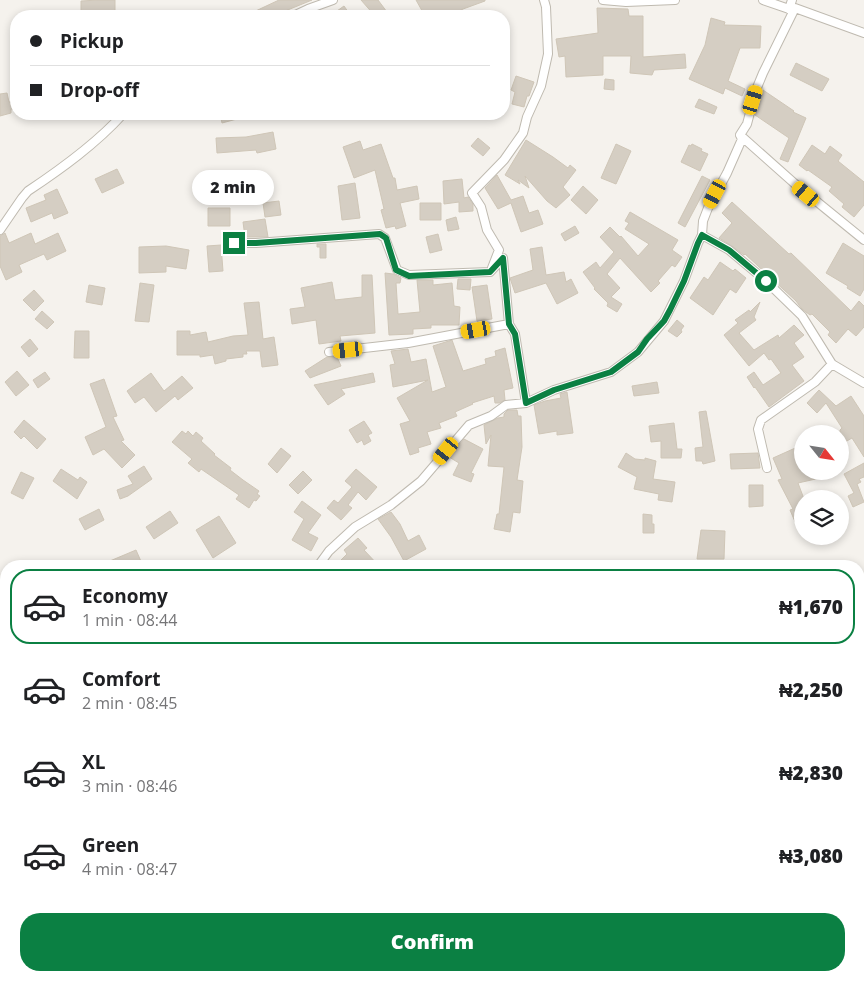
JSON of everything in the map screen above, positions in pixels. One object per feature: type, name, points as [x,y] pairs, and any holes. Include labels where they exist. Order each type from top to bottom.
[{"type":"street","points":[[306,10],[333,0]]},
{"type":"street","points":[[490,272],[499,250],[487,230],[481,207],[472,192],[504,160],[523,133],[527,118],[541,86],[548,54],[544,0]]},
{"type":"street","points":[[602,0],[626,2],[675,0]]},
{"type":"street","points":[[763,0],[792,6],[864,33]]},
{"type":"street","points":[[322,560],[349,532],[391,505],[421,481],[469,425],[491,416],[506,405],[526,403],[554,390],[611,372],[638,352],[664,321],[684,281],[702,235],[703,221],[708,208],[742,139],[740,135],[747,124],[756,90],[792,6]]},
{"type":"street","points":[[0,230],[28,191],[96,140],[117,120]]},
{"type":"street","points":[[740,135],[794,183],[864,240]]},
{"type":"street","points":[[234,243],[380,234],[386,238],[396,270],[404,274],[490,272],[503,258],[509,324],[515,334],[526,403]]},
{"type":"street","points":[[702,235],[729,250],[766,281],[802,316],[832,364],[864,383]]},
{"type":"street","points":[[329,352],[408,343],[509,324]]},
{"type":"street","points":[[767,468],[758,429],[761,420],[815,382],[832,364]]},
{"type":"building","points":[[115,0],[115,10],[81,10],[81,1]]},
{"type":"building","points":[[279,0],[312,0],[288,10],[258,10]]},
{"type":"building","points":[[361,0],[378,0],[386,10],[370,10]]},
{"type":"building","points":[[416,0],[485,0],[461,10],[422,10]]},
{"type":"building","points":[[344,6],[347,10],[338,10]]},
{"type":"building","points":[[597,8],[628,9],[629,16],[643,16],[643,57],[685,54],[686,68],[654,70],[652,75],[630,73],[631,56],[603,56],[603,75],[566,77],[565,56],[559,57],[556,39],[598,33]]},
{"type":"building","points":[[711,18],[725,22],[724,25],[761,26],[760,48],[740,48],[728,81],[745,89],[742,96],[725,88],[723,94],[689,79],[705,45]]},
{"type":"building","points":[[796,63],[829,79],[822,91],[790,75]]},
{"type":"building","points":[[516,76],[534,82],[524,107],[512,104],[515,92],[511,90]]},
{"type":"building","points":[[605,79],[614,80],[614,90],[604,89]]},
{"type":"building","points":[[763,90],[793,112],[806,118],[788,162],[780,159],[789,138],[755,115]]},
{"type":"building","points":[[7,93],[10,102],[10,113],[0,116],[0,94]]},
{"type":"building","points":[[699,99],[717,107],[714,114],[695,107]]},
{"type":"building","points":[[221,120],[233,120],[222,123]]},
{"type":"building","points":[[273,132],[276,149],[257,153],[256,150],[217,153],[216,138],[246,137]]},
{"type":"building","points":[[478,138],[490,148],[483,156],[471,146]]},
{"type":"building","points":[[526,140],[568,168],[570,165],[576,170],[563,187],[570,195],[556,208],[547,201],[525,176],[529,188],[518,180],[520,184],[505,175]]},
{"type":"building","points":[[360,141],[363,150],[381,144],[393,178],[395,178],[397,190],[417,186],[419,199],[400,203],[406,226],[396,229],[395,226],[386,228],[381,210],[384,209],[375,170],[354,178],[343,147]]},
{"type":"building","points":[[616,144],[631,151],[616,184],[601,178]]},
{"type":"building","points":[[692,144],[708,154],[700,171],[681,162],[689,145],[691,146]]},
{"type":"building","points":[[812,145],[825,154],[830,146],[842,155],[838,161],[864,182],[864,205],[854,217],[842,207],[844,204],[829,191],[832,187],[799,165]]},
{"type":"building","points":[[117,169],[124,183],[102,193],[95,179]]},
{"type":"building","points":[[497,175],[511,200],[523,196],[529,213],[538,210],[543,224],[521,232],[511,203],[498,209],[485,188]]},
{"type":"building","points":[[702,176],[710,180],[685,227],[678,223]]},
{"type":"building","points":[[462,179],[464,198],[468,197],[473,204],[473,211],[459,212],[459,202],[444,204],[443,181]]},
{"type":"building","points":[[355,183],[360,218],[342,220],[338,186]]},
{"type":"building","points":[[583,186],[598,200],[586,214],[571,200]]},
{"type":"building","points":[[57,189],[68,213],[54,219],[52,213],[31,222],[26,208],[46,200],[44,195]]},
{"type":"building","points":[[279,201],[281,215],[265,217],[263,203]]},
{"type":"building","points":[[732,202],[789,254],[791,253],[851,311],[859,301],[864,306],[864,327],[856,336],[848,329],[836,343],[828,335],[830,332],[812,314],[810,315],[802,309],[796,301],[745,254],[719,238],[732,223],[722,213]]},
{"type":"building","points":[[420,203],[441,203],[441,220],[420,220]]},
{"type":"building","points":[[208,208],[230,208],[230,226],[208,226]]},
{"type":"building","points":[[630,212],[678,240],[672,250],[682,257],[675,267],[672,265],[658,281],[660,283],[651,292],[620,258],[607,274],[620,288],[611,297],[622,304],[617,312],[607,306],[608,303],[594,289],[583,272],[596,262],[600,268],[614,252],[600,237],[610,227],[621,236],[638,256],[649,244],[625,229],[629,223],[625,221]]},
{"type":"building","points":[[456,217],[459,229],[448,231],[446,220]]},
{"type":"building","points":[[265,219],[268,237],[245,237],[243,222]]},
{"type":"building","points":[[575,226],[579,233],[565,241],[561,234]]},
{"type":"building","points":[[5,233],[9,243],[31,233],[35,244],[58,233],[66,251],[47,260],[44,254],[19,265],[22,272],[6,280],[0,266],[0,236]]},
{"type":"building","points":[[438,234],[442,250],[430,253],[426,237]]},
{"type":"building","points":[[843,243],[864,256],[864,289],[860,296],[847,288],[848,286],[826,273]]},
{"type":"building","points":[[317,244],[326,244],[326,258],[320,258],[320,247],[317,247]]},
{"type":"building","points":[[221,245],[223,271],[209,272],[207,246]]},
{"type":"building","points":[[166,246],[189,250],[186,269],[166,266],[166,272],[139,273],[139,247]]},
{"type":"building","points":[[542,247],[546,275],[564,272],[566,282],[571,279],[578,293],[557,304],[546,283],[515,293],[510,278],[533,270],[530,249]]},
{"type":"building","points":[[720,262],[733,271],[735,269],[746,278],[736,293],[730,289],[713,315],[690,298],[704,277],[708,280]]},
{"type":"building","points":[[385,273],[401,278],[400,283],[396,283],[398,314],[420,312],[417,280],[433,280],[433,285],[452,283],[454,306],[460,307],[459,325],[431,325],[431,328],[413,329],[413,334],[389,335]]},
{"type":"building","points":[[362,275],[372,275],[375,333],[340,336],[341,341],[319,344],[316,320],[292,324],[290,309],[305,307],[301,288],[332,282],[335,300],[362,297]]},
{"type":"building","points":[[458,279],[471,279],[470,290],[457,289]]},
{"type":"building","points":[[140,283],[154,285],[149,322],[135,321]]},
{"type":"building","points":[[89,285],[105,288],[102,305],[86,302]]},
{"type":"building","points":[[487,285],[492,319],[477,321],[472,287]]},
{"type":"building","points":[[34,290],[44,301],[34,311],[23,300]]},
{"type":"building","points":[[259,302],[263,339],[274,337],[278,365],[262,367],[260,351],[246,351],[247,354],[243,354],[243,357],[226,359],[226,361],[215,364],[213,355],[200,357],[200,355],[177,355],[177,331],[190,331],[190,335],[206,332],[208,342],[233,336],[248,335],[244,303]]},
{"type":"building","points":[[760,302],[754,317],[756,320],[739,333],[754,350],[778,335],[779,338],[794,325],[804,335],[794,343],[804,357],[792,365],[804,381],[769,407],[747,377],[754,372],[763,385],[781,373],[764,353],[749,366],[724,335],[738,323],[735,320],[749,310],[750,312]]},
{"type":"building","points":[[42,311],[54,322],[47,329],[35,319]]},
{"type":"building","points":[[677,320],[684,326],[681,330],[682,332],[677,337],[668,331]]},
{"type":"building","points":[[75,331],[89,331],[89,358],[74,358]]},
{"type":"building","points":[[30,339],[38,349],[29,357],[21,347]]},
{"type":"building","points":[[452,340],[463,371],[486,364],[485,359],[496,356],[495,351],[505,348],[513,388],[504,390],[505,400],[499,403],[495,403],[494,396],[472,403],[455,412],[457,416],[439,423],[441,428],[427,432],[431,444],[418,448],[419,452],[410,455],[400,424],[410,421],[397,398],[428,380],[393,387],[390,365],[395,364],[391,351],[408,349],[411,362],[426,359],[432,392],[446,387],[433,346]]},
{"type":"building","points":[[327,357],[337,357],[341,366],[310,378],[305,371]]},
{"type":"building","points":[[17,371],[29,385],[16,396],[5,382]]},
{"type":"building","points":[[45,372],[50,379],[38,388],[33,380]]},
{"type":"building","points":[[151,373],[164,391],[182,376],[193,388],[178,400],[175,396],[156,412],[144,397],[135,403],[127,391]]},
{"type":"building","points":[[373,373],[375,382],[341,389],[345,394],[328,405],[314,385]]},
{"type":"building","points":[[104,379],[117,416],[113,417],[124,440],[121,441],[135,455],[122,468],[104,449],[93,455],[85,437],[106,427],[90,384]]},
{"type":"building","points":[[657,382],[659,393],[634,396],[632,386]]},
{"type":"building","points":[[819,390],[836,406],[851,396],[864,416],[864,457],[852,438],[849,440],[849,425],[840,425],[826,403],[817,413],[807,403]]},
{"type":"building","points":[[567,392],[573,433],[557,435],[557,431],[539,434],[534,405],[561,398],[560,394]]},
{"type":"building","points":[[508,410],[517,410],[518,416],[521,416],[522,447],[517,480],[523,481],[520,513],[513,512],[510,532],[494,529],[497,514],[499,514],[504,467],[488,466],[491,435],[486,444],[484,425],[504,417]]},
{"type":"building","points":[[706,411],[715,461],[703,464],[702,461],[696,461],[695,448],[703,447],[699,412]]},
{"type":"building","points":[[24,420],[46,439],[37,449],[24,436],[21,439],[14,432]]},
{"type":"building","points":[[364,421],[372,433],[368,435],[371,441],[364,445],[362,440],[357,443],[349,430]]},
{"type":"building","points":[[674,423],[677,449],[682,449],[681,458],[661,458],[661,441],[651,442],[649,426]]},
{"type":"building","points":[[182,431],[186,434],[188,431],[193,436],[196,432],[203,438],[201,441],[214,455],[231,468],[230,470],[259,491],[257,494],[260,496],[256,501],[254,500],[249,508],[236,499],[239,495],[201,469],[199,472],[188,463],[192,459],[172,442]]},
{"type":"building","points":[[464,439],[483,449],[471,473],[474,474],[471,482],[453,475],[459,463],[449,457]]},
{"type":"building","points":[[281,448],[291,456],[277,473],[268,464]]},
{"type":"building","points":[[794,449],[794,480],[811,480],[798,483],[801,490],[794,490],[794,519],[790,510],[793,509],[778,480],[782,479],[773,458]]},
{"type":"building","points":[[626,453],[635,459],[645,460],[645,458],[656,461],[653,479],[675,482],[672,502],[658,500],[659,494],[634,489],[637,477],[618,467]]},
{"type":"building","points":[[758,453],[760,468],[731,469],[730,454]]},
{"type":"building","points":[[864,463],[864,477],[859,479],[861,482],[857,484],[864,502],[853,507],[849,498],[849,496],[854,493],[847,480],[849,480],[849,471]]},
{"type":"building","points":[[144,466],[152,479],[128,496],[120,499],[117,490],[133,484],[128,476]]},
{"type":"building","points":[[61,469],[78,480],[80,477],[87,482],[77,499],[53,481]]},
{"type":"building","points":[[356,469],[377,487],[366,500],[358,492],[348,505],[352,508],[341,520],[327,508],[334,500],[338,503],[352,487],[345,481]]},
{"type":"building","points":[[303,471],[312,480],[298,494],[289,485]]},
{"type":"building","points":[[21,472],[34,478],[23,499],[11,493]]},
{"type":"building","points":[[749,485],[763,485],[763,506],[749,507]]},
{"type":"building","points":[[302,501],[321,515],[308,533],[318,538],[311,551],[292,540],[304,519],[294,512]]},
{"type":"building","points":[[99,509],[104,520],[85,530],[79,519]]},
{"type":"building","points":[[170,511],[178,523],[154,539],[146,527]]},
{"type":"building","points":[[391,512],[400,524],[408,541],[419,535],[426,549],[403,560],[391,537],[378,519]]},
{"type":"building","points":[[643,514],[652,515],[654,533],[643,533]]},
{"type":"building","points":[[219,516],[236,543],[213,558],[196,530]]},
{"type":"building","points":[[701,530],[725,531],[724,559],[697,559]]},
{"type":"building","points":[[358,538],[367,548],[364,550],[373,560],[341,560],[347,554],[344,550]]},
{"type":"building","points":[[136,550],[140,560],[112,560]]},
{"type":"route","points":[[234,243],[380,234],[386,238],[396,270],[409,276],[490,272],[503,258],[509,324],[515,334],[526,403],[554,390],[611,372],[638,352],[664,321],[684,281],[702,235],[729,250],[766,281]]}]
